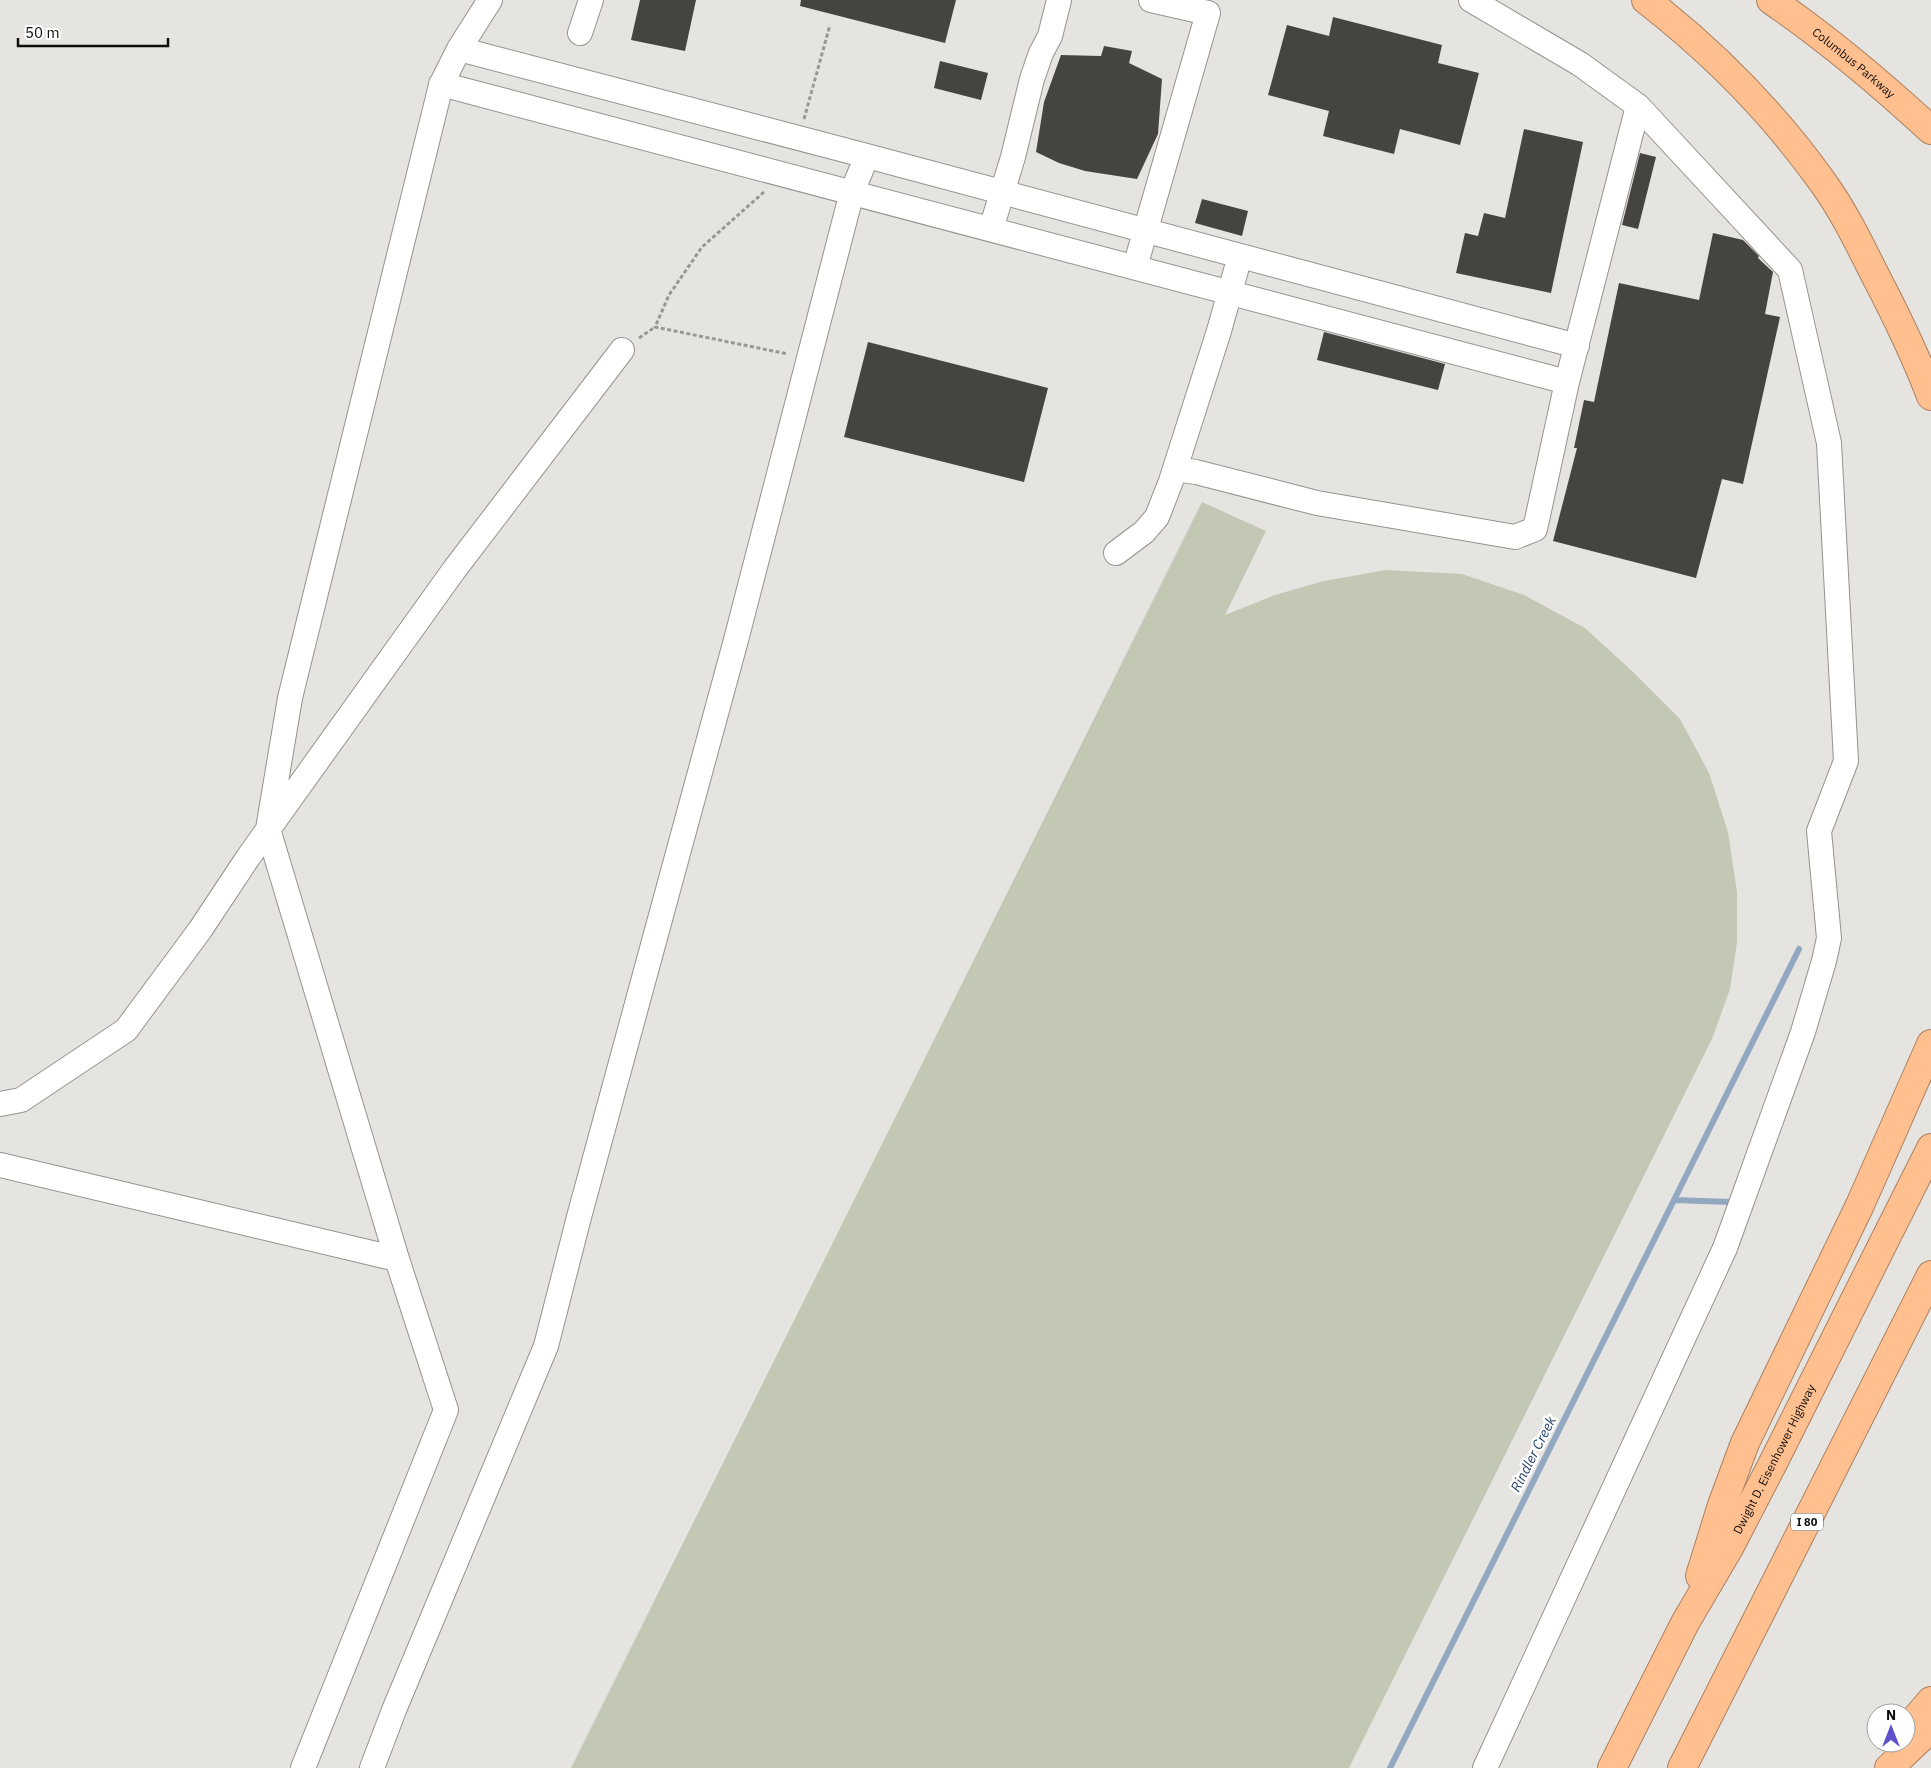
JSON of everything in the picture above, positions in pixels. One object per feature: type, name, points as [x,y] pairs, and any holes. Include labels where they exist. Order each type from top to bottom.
[{"type":"highway","points":[[1646,0],[1693,39],[1753,98],[1782,130],[1825,185],[1857,238],[1909,344],[1931,396]]},
{"type":"highway","name":"Columbus Parkway","points":[[1771,0],[1820,35],[1882,86],[1931,130]]},
{"type":"highway","points":[[1685,1623],[1722,1505],[1745,1443],[1871,1181],[1931,1044]]},
{"type":"highway","name":"Dwight D. Eisenhower Highway","points":[[1612,1768],[1685,1623],[1729,1548],[1771,1467],[1931,1148]]},
{"type":"highway","name":"I 80","points":[[1682,1768],[1931,1275]]},
{"type":"highway","points":[[1916,1718],[1931,1701]]},
{"type":"highway","points":[[1889,1768],[1931,1728]]},
{"type":"highway","points":[[1873,1768],[1886,1753]]},
{"type":"street","points":[[303,1768],[446,1410],[397,1259],[268,829],[290,698],[441,84],[459,49],[490,0]]},
{"type":"street","points":[[580,33],[591,0]]},
{"type":"street","points":[[991,229],[1013,157],[1032,79],[1041,53],[1050,36],[1059,0]]},
{"type":"street","points":[[1135,267],[1209,6],[1151,0]]},
{"type":"street","points":[[1470,0],[1580,64],[1638,106],[1790,270],[1829,443],[1846,761],[1819,831],[1829,938],[1803,1032],[1724,1248],[1484,1768]]},
{"type":"street","points":[[459,49],[1577,346]]},
{"type":"street","points":[[441,84],[1568,382]]},
{"type":"street","points":[[1175,469],[1196,472],[1317,503],[1515,537],[1535,529],[1568,382],[1638,106]]},
{"type":"street","points":[[372,1768],[398,1701],[546,1346],[579,1217],[734,649],[852,192],[866,156]]},
{"type":"street","points":[[1116,552],[1144,532],[1157,517],[1175,469],[1219,331],[1240,256]]},
{"type":"street","points":[[0,1104],[22,1100],[126,1030],[200,930],[268,829],[454,570],[622,350]]},
{"type":"street","points":[[0,1165],[397,1259]]},
{"type":"path","points":[[799,138],[830,25]]},
{"type":"path","points":[[784,174],[702,247],[669,294],[655,327],[809,358]]},
{"type":"green space","points":[[1202,502],[1266,531],[1225,615],[1275,595],[1324,581],[1386,570],[1462,574],[1524,595],[1585,628],[1680,719],[1709,773],[1728,832],[1737,892],[1737,942],[1730,989],[1712,1039],[1349,1768],[571,1768]]},
{"type":"building","points":[[640,0],[696,0],[685,51],[631,40]]},
{"type":"building","points":[[801,0],[956,0],[945,43],[800,6]]},
{"type":"building","points":[[1333,17],[1442,45],[1438,63],[1479,73],[1460,145],[1400,129],[1394,154],[1323,136],[1329,111],[1268,95],[1287,25],[1329,36]]},
{"type":"building","points":[[1104,46],[1132,51],[1129,63],[1162,79],[1158,134],[1137,179],[1085,171],[1059,163],[1036,152],[1044,102],[1061,55],[1101,56]]},
{"type":"building","points":[[940,61],[988,73],[981,100],[934,88]]},
{"type":"building","points":[[1524,129],[1583,142],[1551,293],[1456,273],[1465,233],[1478,236],[1484,213],[1505,218]]},
{"type":"building","points":[[1640,153],[1656,157],[1638,229],[1622,225]]},
{"type":"building","points":[[1202,199],[1248,211],[1242,236],[1195,223]]},
{"type":"building","points":[[1713,233],[1743,240],[1773,272],[1765,314],[1780,317],[1743,484],[1722,479],[1696,578],[1553,541],[1577,448],[1574,448],[1584,400],[1594,402],[1619,283],[1699,300]]},
{"type":"building","points":[[1324,332],[1445,364],[1438,390],[1317,360]]},
{"type":"building","points":[[868,342],[1048,388],[1024,482],[844,437]]},
{"type":"waterway","points":[[1674,1200],[1799,949]]},
{"type":"waterway","name":"Rindler Creek","points":[[1390,1768],[1674,1200],[1730,1202]]}]
